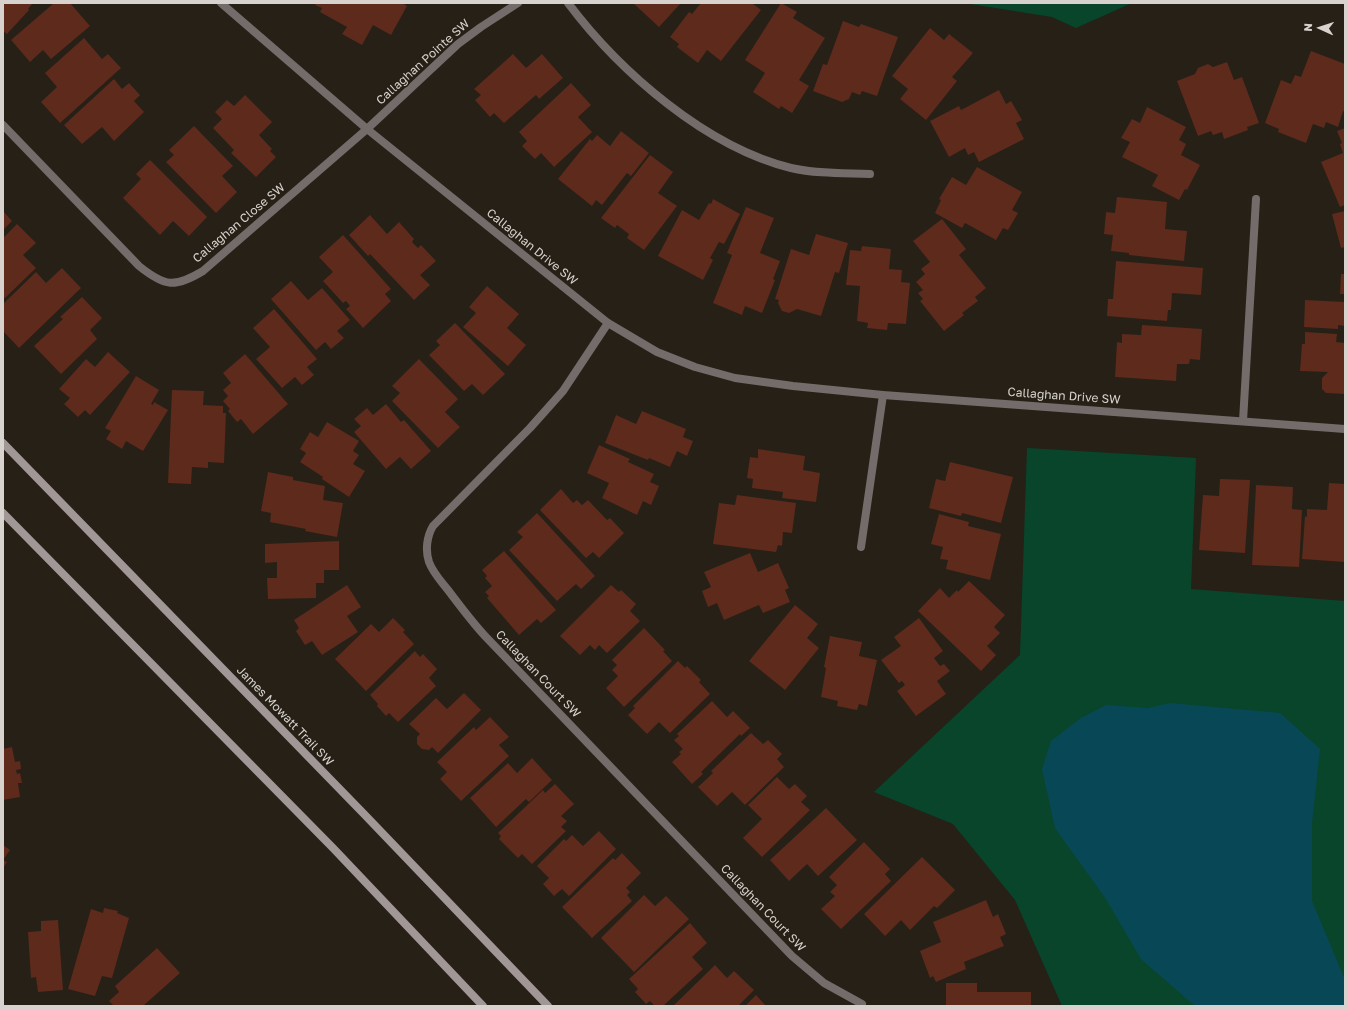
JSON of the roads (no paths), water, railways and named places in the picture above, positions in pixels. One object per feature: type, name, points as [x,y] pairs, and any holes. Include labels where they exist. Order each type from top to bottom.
[{"type":"main road","name":"James Mowatt Trail SW","points":[[3,444],[359,809],[548,1006]]},
{"type":"main road","points":[[3,513],[333,848],[484,1006]]},
{"type":"street","name":"Callaghan Drive SW","points":[[221,3],[367,129],[608,323],[657,352],[695,367],[735,378],[794,386],[1345,429]]},
{"type":"street","name":"Callaghan Pointe SW","points":[[367,129],[458,44],[518,3]]},
{"type":"street","points":[[568,3],[582,22],[625,67],[676,110],[702,129],[764,160],[792,168],[820,172],[870,174]]},
{"type":"street","name":"Callaghan Close SW","points":[[3,125],[139,266],[162,282],[174,283],[189,279],[203,270],[367,129]]},
{"type":"street","points":[[1243,421],[1256,199]]},
{"type":"street","name":"Callaghan Court SW","points":[[608,323],[563,391],[530,428],[433,526],[428,535],[428,561],[434,573],[467,616],[485,636],[792,956],[824,983],[862,1004]]},
{"type":"street","points":[[862,547],[883,394]]},
{"type":"water","points":[[1170,703],[1280,713],[1320,749],[1312,823],[1312,901],[1345,980],[1345,1006],[1195,1006],[1141,959],[1106,899],[1055,828],[1042,769],[1051,741],[1081,718],[1106,705],[1148,708]]}]
